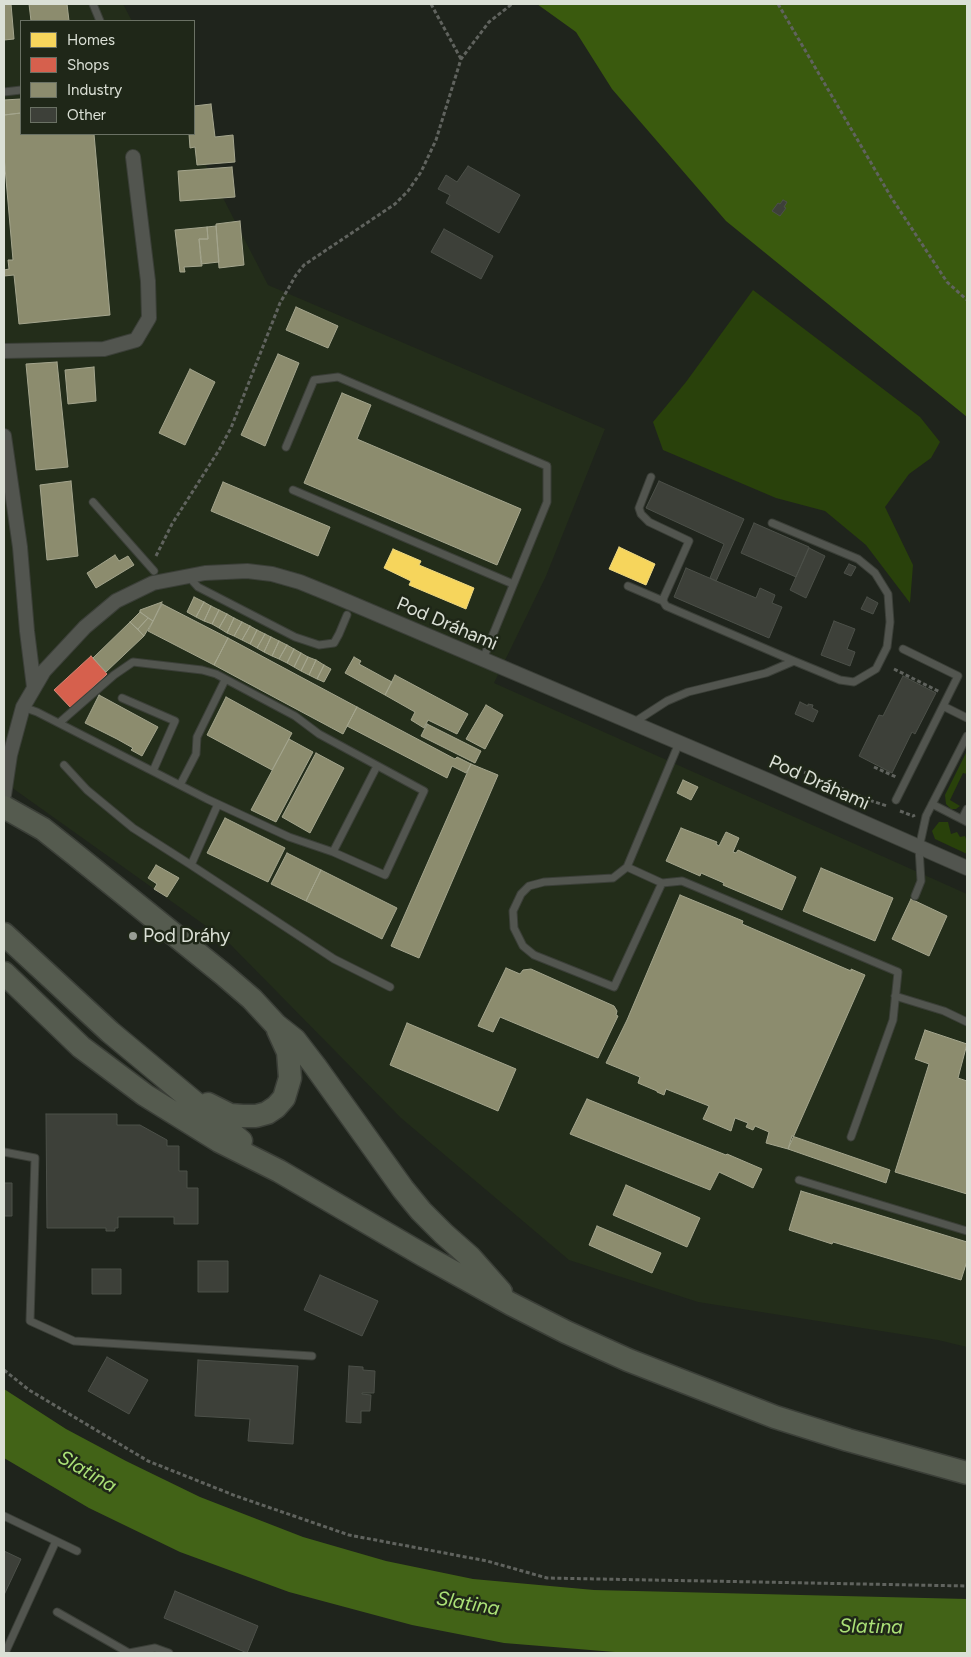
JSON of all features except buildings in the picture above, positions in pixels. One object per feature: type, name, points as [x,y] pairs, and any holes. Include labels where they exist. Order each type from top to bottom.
[{"type":"main road","points":[[4,808],[43,830],[77,856],[223,974],[252,999],[276,1025],[295,1040],[421,1211],[470,1257],[511,1304]]},
{"type":"main road","points":[[4,934],[110,1032],[279,1171]]},
{"type":"main road","points":[[4,973],[12,986],[81,1047],[145,1095],[219,1141],[279,1171],[511,1304],[566,1332],[628,1360],[775,1417],[848,1440],[967,1473]]},
{"type":"main road","points":[[172,1084],[230,1115],[250,1116],[267,1113],[284,1098],[290,1078],[288,1052],[276,1025]]},
{"type":"street","points":[[4,352],[104,349],[136,340],[149,318],[148,281],[133,157]]},
{"type":"street","points":[[4,436],[20,547],[34,687]]},
{"type":"street","name":"Pod Dráhami","points":[[4,795],[7,754],[23,707],[44,671],[70,641],[100,613],[116,601],[153,583],[188,576],[247,571],[272,574],[300,582],[767,780],[967,868]]},
{"type":"lane","points":[[93,4],[100,20]]},
{"type":"lane","points":[[4,92],[20,90]]},
{"type":"lane","points":[[286,447],[314,380],[338,377],[547,466],[546,502],[483,659]]},
{"type":"lane","points":[[652,477],[639,508],[641,514],[649,522],[689,541],[663,601]]},
{"type":"lane","points":[[293,490],[513,584]]},
{"type":"lane","points":[[94,502],[154,571]]},
{"type":"lane","points":[[628,586],[663,601],[666,606],[840,680],[854,682],[871,673],[876,669],[887,647],[890,622],[888,594],[875,573],[858,559],[772,523]]},
{"type":"lane","points":[[188,576],[198,587],[294,638],[319,645],[334,643],[347,615]]},
{"type":"lane","points":[[896,800],[958,676],[903,649]]},
{"type":"lane","points":[[23,707],[37,712],[218,804],[288,837],[333,852],[385,876],[424,791],[319,734],[295,716],[216,674],[202,670],[133,662],[114,675],[59,723]]},
{"type":"lane","points":[[632,723],[666,701],[688,692],[766,673],[794,662]]},
{"type":"lane","points":[[180,785],[196,754],[197,737],[225,680]]},
{"type":"lane","points":[[122,698],[175,721],[153,771]]},
{"type":"lane","points":[[943,706],[967,718]]},
{"type":"lane","points":[[915,896],[922,881],[919,848],[926,816],[967,736]]},
{"type":"lane","points":[[662,883],[614,987],[534,955],[523,946],[514,928],[513,912],[520,894],[529,886],[544,882],[613,878],[627,867],[679,743]]},
{"type":"lane","points":[[64,765],[87,790],[133,828],[334,959],[390,988]]},
{"type":"lane","points":[[333,852],[377,766]]},
{"type":"lane","points":[[191,865],[218,804]]},
{"type":"lane","points":[[932,804],[965,820],[967,809]]},
{"type":"lane","points":[[627,867],[662,883],[682,881],[898,972],[893,1020],[851,1137]]},
{"type":"lane","points":[[895,996],[944,1011],[967,1022]]},
{"type":"lane","points":[[4,1152],[35,1158],[30,1320],[74,1341],[312,1356]]},
{"type":"lane","points":[[799,1180],[967,1231]]},
{"type":"lane","points":[[4,1516],[77,1550]]},
{"type":"lane","points":[[5,1653],[56,1541]]},
{"type":"lane","points":[[57,1612],[129,1653],[155,1648],[170,1653]]},
{"type":"path","points":[[431,4],[461,59]]},
{"type":"path","points":[[154,571],[155,557],[172,524],[231,428],[280,303],[296,274],[304,266],[395,204],[408,190],[421,172],[436,140],[461,59],[489,22],[512,4]]},
{"type":"path","points":[[778,4],[891,197],[947,282],[967,300]]},
{"type":"path","points":[[894,669],[948,696]]},
{"type":"path","points":[[767,780],[797,769],[869,800],[913,816],[916,813]]},
{"type":"path","points":[[4,1370],[29,1390],[148,1461],[236,1496],[349,1535],[487,1561],[547,1578],[967,1586]]},
{"type":"shaded area","points":[[4,4],[123,4],[131,20],[20,20],[20,135],[191,135],[268,285],[605,429],[546,576],[494,683],[967,894],[967,1347],[938,1340],[698,1302],[569,1260],[401,1118],[227,941],[4,782]]},
{"type":"shaded area","points":[[537,4],[967,4],[967,417],[726,221],[612,89],[576,32]]},
{"type":"shaded area","points":[[753,290],[920,417],[940,442],[931,458],[909,474],[885,507],[913,565],[910,603],[866,545],[825,511],[776,498],[663,450],[653,422],[686,382]]},
{"type":"shaded area","points":[[967,751],[967,774],[963,773],[950,800],[960,806],[956,809],[951,809],[946,804],[945,795]]},
{"type":"shaded area","points":[[939,822],[948,822],[951,834],[957,832],[960,837],[965,836],[967,854],[935,839],[932,831]]},
{"type":"water","name":"Slatina","points":[[4,1389],[66,1429],[200,1497],[303,1537],[386,1561],[473,1579],[594,1590],[967,1599],[967,1653],[627,1653],[504,1643],[412,1625],[289,1592],[180,1552],[89,1508],[4,1458]]},
{"type":"place","name":"Pod Dráhy","points":[[133,936]]}]
